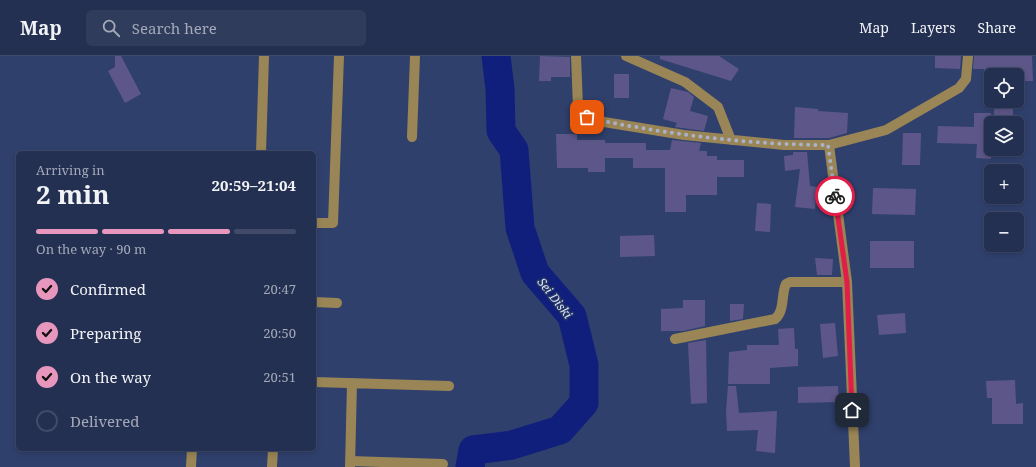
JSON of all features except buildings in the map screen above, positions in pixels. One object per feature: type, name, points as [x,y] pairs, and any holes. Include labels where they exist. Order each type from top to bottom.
[{"type":"street","points":[[261,151],[264,56]]},
{"type":"street","points":[[316,223],[333,224],[339,56]]},
{"type":"street","points":[[412,137],[415,56]]},
{"type":"street","points":[[576,56],[578,107],[587,117],[604,122],[684,135],[784,145],[828,145],[886,130],[960,88],[966,79],[968,56]]},
{"type":"street","points":[[626,56],[685,82],[718,107],[732,140]]},
{"type":"street","points":[[828,145],[847,282],[855,467]]},
{"type":"street","points":[[675,339],[775,319],[778,317],[780,311],[784,288],[786,284],[790,282],[847,282]]},
{"type":"street","points":[[316,302],[336,302]]},
{"type":"street","points":[[316,382],[449,386]]},
{"type":"street","points":[[352,383],[350,464],[443,464]]},
{"type":"street","points":[[191,467],[192,451]]},
{"type":"street","points":[[272,451],[272,467]]},
{"type":"waterway","name":"Sei Diski","points":[[470,467],[473,450],[512,445],[560,430],[584,403],[584,365],[572,316],[535,273],[520,228],[514,150],[501,131],[500,89],[496,56]]},
{"type":"way so far","points":[[587,117],[604,122],[684,135],[784,145],[828,145],[835,196]]},
{"type":"route","points":[[835,196],[847,282],[852,410]]}]
